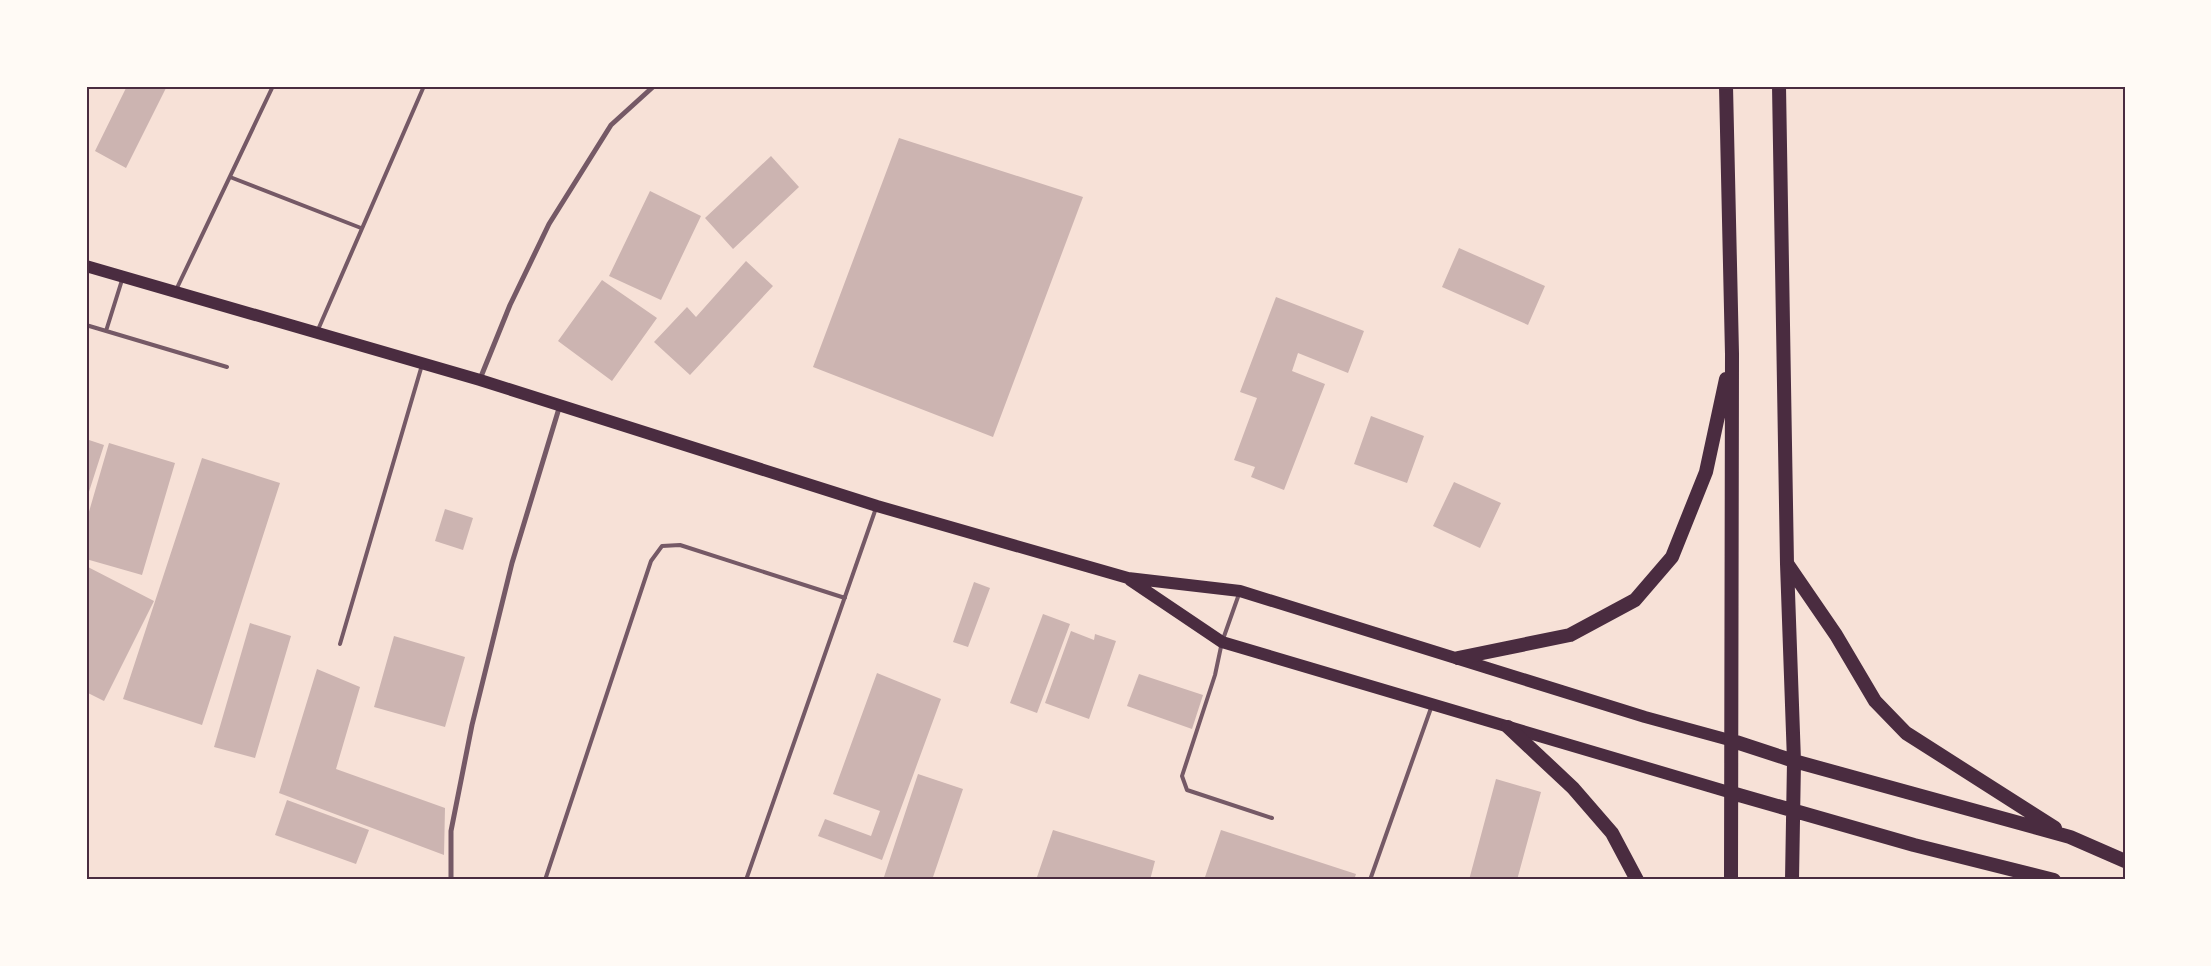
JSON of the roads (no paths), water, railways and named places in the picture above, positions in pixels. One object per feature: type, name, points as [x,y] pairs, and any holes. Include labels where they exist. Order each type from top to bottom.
[{"type":"highway","points":[[1726,86],[1732,354],[1733,741],[1731,880]]},
{"type":"highway","points":[[1779,86],[1787,564],[1794,761],[1792,880]]},
{"type":"highway","points":[[1458,658],[1570,635],[1635,600],[1672,557],[1706,472],[1732,354]]},
{"type":"highway","points":[[1787,564],[1836,635],[1875,700],[1906,733],[2070,836],[2125,861]]},
{"type":"highway","points":[[1508,728],[1573,788],[1612,833],[1637,880]]},
{"type":"highway","points":[[1733,741],[1794,761],[2070,836]]},
{"type":"highway","points":[[1732,793],[1914,845],[2054,880]]},
{"type":"main road","points":[[86,266],[480,380],[877,506],[1128,578],[1240,591],[1645,717],[1733,741]]},
{"type":"main road","points":[[1128,578],[1222,642],[1732,793]]},
{"type":"street","points":[[480,380],[510,305],[549,224],[611,125],[654,86]]},
{"type":"street","points":[[451,880],[451,831],[472,725],[512,563],[561,405]]},
{"type":"lane","points":[[174,292],[273,86]]},
{"type":"lane","points":[[317,333],[424,86]]},
{"type":"lane","points":[[230,177],[361,228]]},
{"type":"lane","points":[[106,331],[123,278]]},
{"type":"lane","points":[[86,325],[226,367]]},
{"type":"lane","points":[[340,644],[422,363]]},
{"type":"lane","points":[[746,880],[877,506]]},
{"type":"lane","points":[[546,880],[651,561],[662,546],[680,545],[845,598]]},
{"type":"lane","points":[[1240,591],[1222,642],[1215,675],[1182,776],[1187,790],[1272,818]]},
{"type":"lane","points":[[1370,880],[1432,705]]}]
